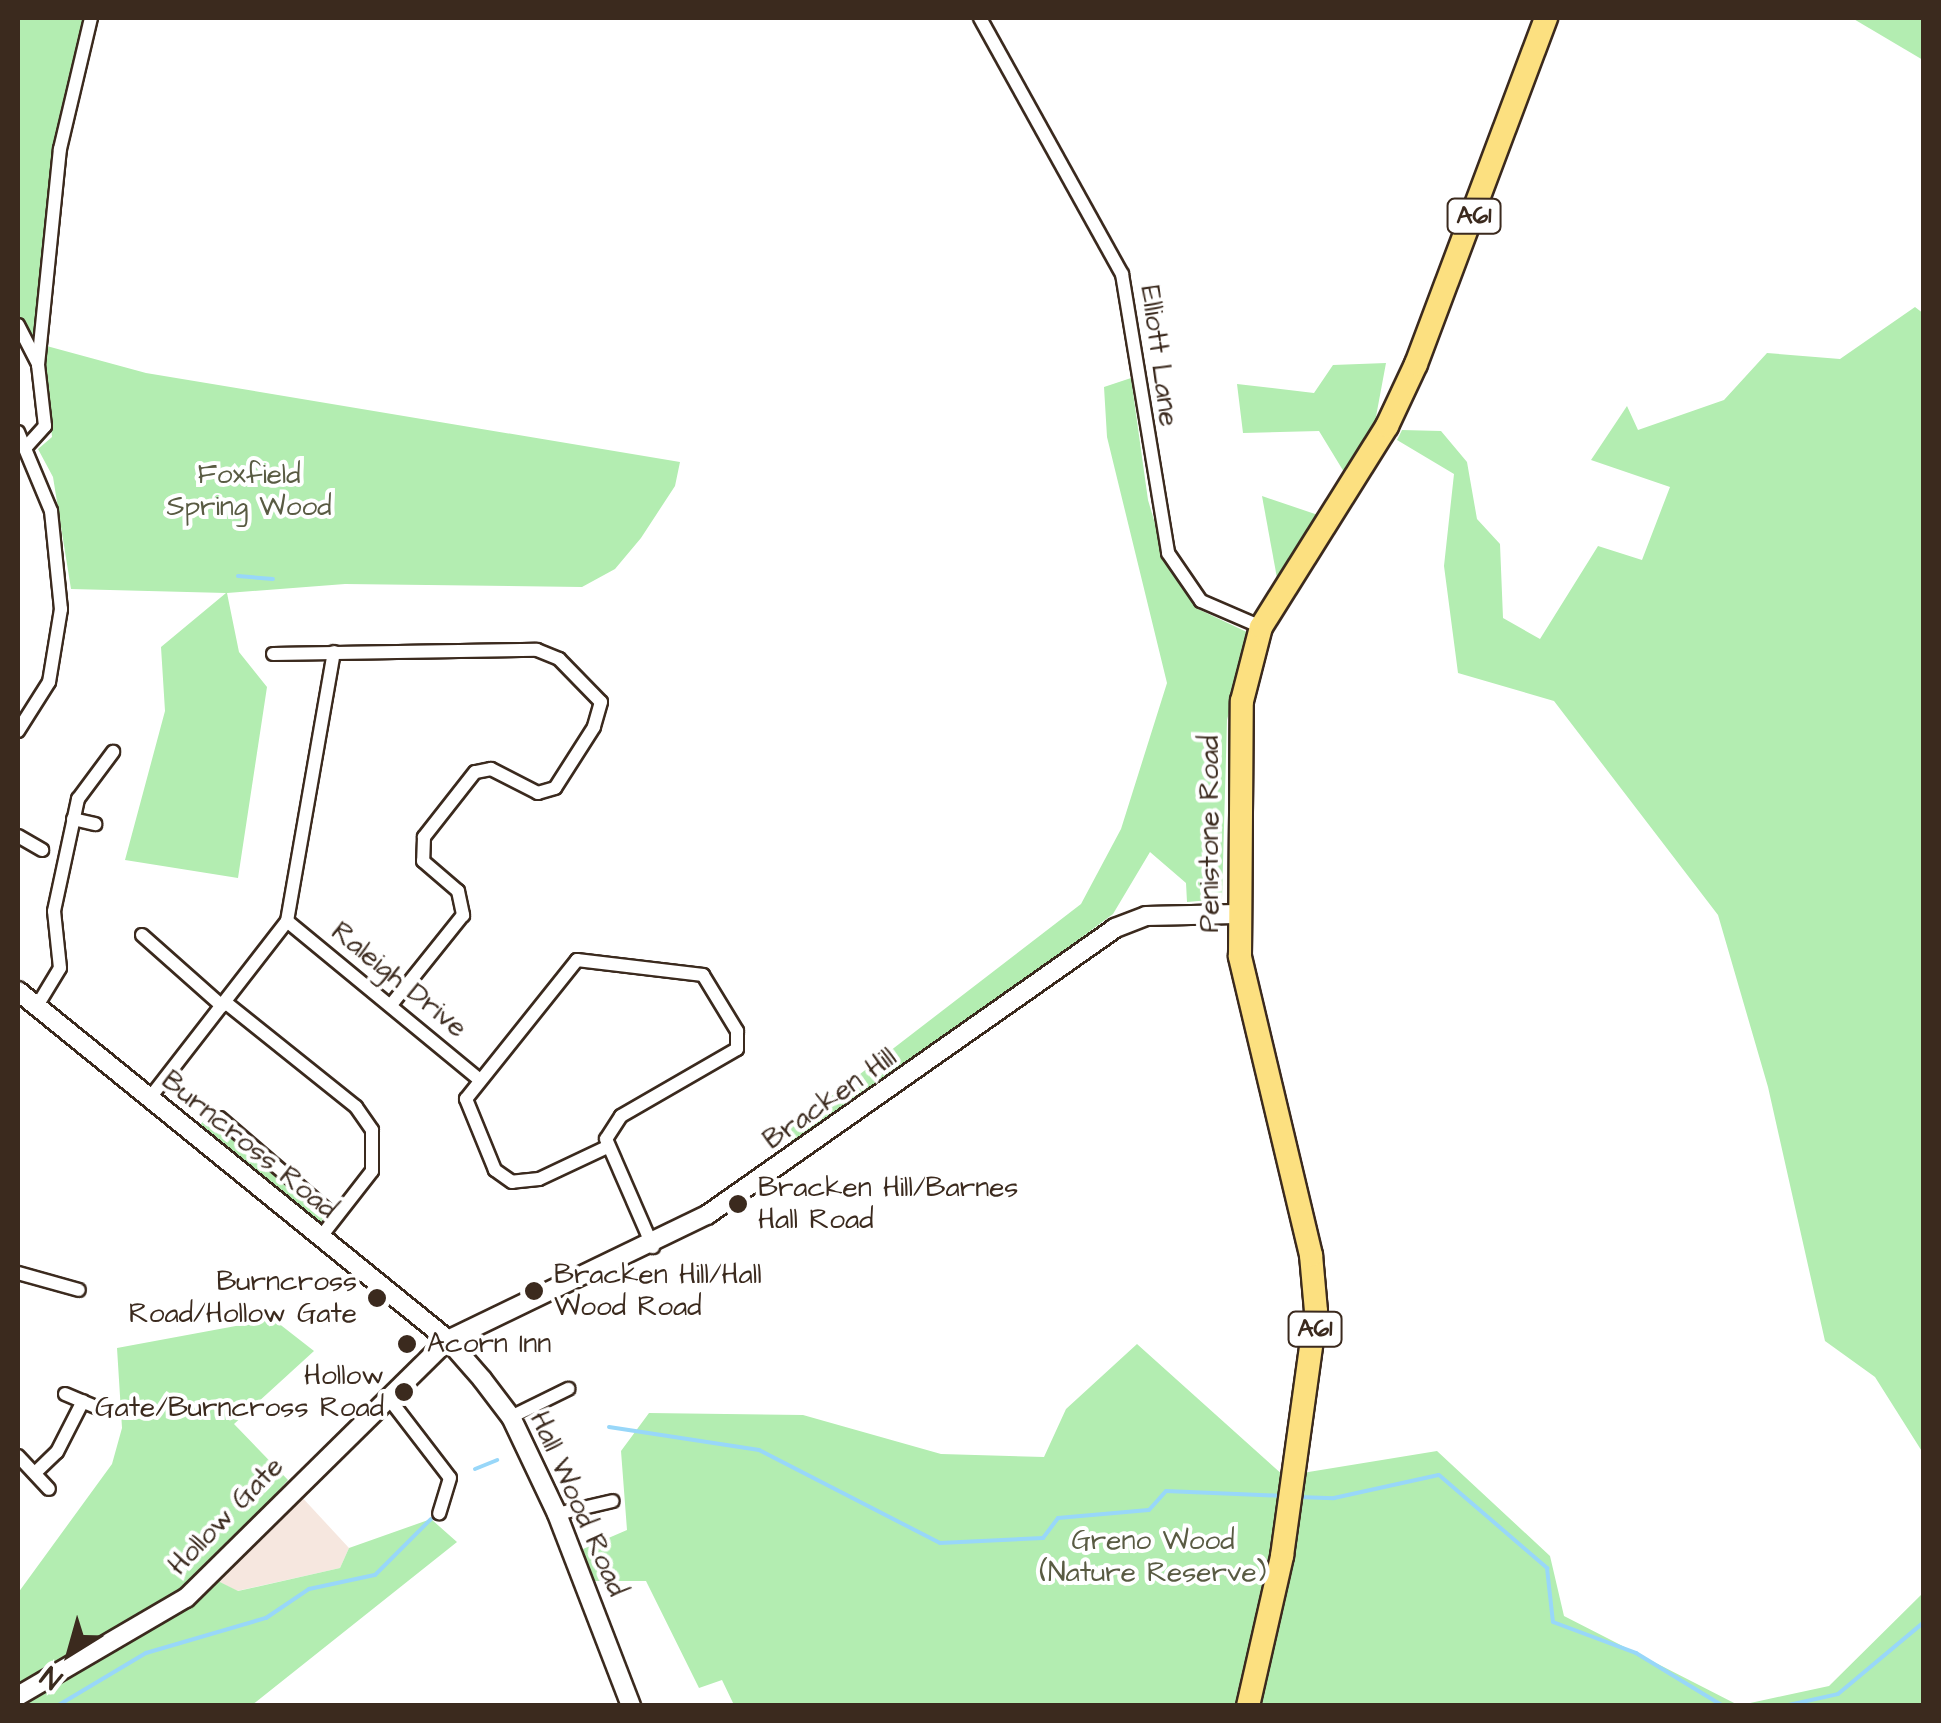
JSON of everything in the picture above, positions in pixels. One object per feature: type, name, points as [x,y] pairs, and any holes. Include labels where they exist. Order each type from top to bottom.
[{"type":"highway","name":"Penistone Road","points":[[1248,1706],[1282,1556],[1316,1311],[1236,914],[1242,701],[1260,628],[1395,412],[1546,18]]},
{"type":"street","points":[[26,446],[44,426],[38,365],[60,149],[91,18]]},
{"type":"street","name":"Elliott Lane","points":[[980,18],[1122,274],[1168,553],[1202,601],[1260,628]]},
{"type":"street","points":[[18,326],[38,365]]},
{"type":"street","points":[[18,432],[51,511],[61,609],[49,682],[18,731]]},
{"type":"street","points":[[273,654],[537,650],[559,659],[601,702],[594,727],[555,788],[538,794],[490,769],[475,772],[424,836],[424,861],[458,891],[463,915],[391,1005]]},
{"type":"street","points":[[149,1099],[287,921],[334,652]]},
{"type":"street","points":[[37,1006],[60,968],[54,911],[73,819],[82,790],[113,752]]},
{"type":"street","points":[[73,819],[95,824]]},
{"type":"street","points":[[18,836],[43,846],[39,866]]},
{"type":"street","name":"Bracken Hill","points":[[448,1340],[653,1247],[845,1122],[1116,928],[1146,916],[1236,914]]},
{"type":"street","name":"Raleigh Drive","points":[[287,921],[479,1079]]},
{"type":"street","points":[[142,935],[366,1117],[372,1170],[318,1238]]},
{"type":"street","points":[[577,960],[703,976],[730,1016],[736,1049],[725,1063],[620,1116],[605,1148],[539,1180],[504,1178],[467,1113],[479,1079],[577,960]]},
{"type":"street","name":"Burncross Road","points":[[18,990],[448,1340]]},
{"type":"street","points":[[220,1118],[335,1217]]},
{"type":"street","points":[[605,1148],[653,1247]]},
{"type":"street","points":[[18,1273],[78,1290]]},
{"type":"street","name":"Hollow Gate","points":[[18,1696],[186,1598],[448,1340]]},
{"type":"street","name":"Hall Wood Road","points":[[448,1340],[510,1417],[557,1514],[631,1706]]},
{"type":"street","points":[[510,1417],[568,1389]]},
{"type":"street","points":[[66,1394],[98,1408]]},
{"type":"street","points":[[387,1396],[450,1478],[439,1513]]},
{"type":"street","points":[[35,1473],[57,1452],[83,1402]]},
{"type":"street","points":[[18,1456],[50,1490]]},
{"type":"street","points":[[557,1514],[612,1501]]},
{"type":"shaded area","points":[[299,1494],[349,1548],[340,1568],[237,1591],[216,1580]]},
{"type":"green space","points":[[18,18],[84,18],[56,140],[33,340],[18,316]]},
{"type":"green space","points":[[1852,18],[1923,18],[1923,60]]},
{"type":"green space","points":[[1915,307],[1924,314],[1923,1453],[1875,1377],[1825,1341],[1768,1087],[1718,915],[1554,701],[1458,673],[1444,566],[1454,474],[1397,440],[1402,430],[1441,431],[1467,462],[1477,519],[1500,544],[1503,618],[1540,639],[1598,546],[1642,560],[1670,487],[1591,460],[1627,406],[1638,430],[1724,400],[1767,353],[1840,359]]},
{"type":"green space","name":"Foxfield Spring Wood","points":[[43,345],[146,373],[680,462],[675,486],[641,538],[615,569],[582,587],[345,584],[227,593],[239,652],[267,687],[238,878],[125,860],[165,711],[161,647],[226,593],[71,589],[53,477],[38,449],[52,437]]},
{"type":"green space","points":[[1386,363],[1375,422],[1344,472],[1319,431],[1243,433],[1237,384],[1314,393],[1333,365]]},
{"type":"green space","points":[[1131,378],[1148,500],[1165,557],[1200,610],[1249,633],[1227,720],[1222,899],[1187,902],[1186,883],[1150,852],[1113,914],[796,1149],[786,1131],[1081,904],[1121,829],[1167,683],[1107,437],[1104,387]]},
{"type":"green space","points":[[1262,496],[1318,515],[1277,578]]},
{"type":"green space","points":[[208,1116],[324,1214],[321,1226],[200,1125]]},
{"type":"green space","points":[[273,1319],[314,1351],[234,1424],[288,1480],[186,1594],[18,1688],[18,1593],[112,1464],[122,1428],[117,1348]]},
{"type":"green space","name":"Greno Wood (Nature Reserve)","points":[[1137,1344],[1284,1476],[1437,1451],[1550,1556],[1564,1616],[1738,1705],[734,1705],[722,1680],[699,1688],[646,1581],[593,1581],[583,1549],[627,1530],[621,1451],[649,1413],[803,1415],[941,1454],[1044,1457],[1066,1409]]},
{"type":"green space","points":[[431,1519],[457,1542],[252,1705],[18,1706],[191,1607],[216,1580],[238,1591],[340,1568],[349,1548]]},
{"type":"green space","points":[[1923,1593],[1923,1705],[1741,1705],[1829,1686]]},
{"type":"waterway","points":[[238,576],[273,579]]},
{"type":"waterway","points":[[609,1427],[759,1450],[940,1543],[1043,1538],[1058,1518],[1149,1510],[1166,1491],[1284,1496]]},
{"type":"waterway","points":[[475,1469],[497,1460]]},
{"type":"waterway","points":[[1298,1497],[1334,1498],[1439,1475],[1547,1568],[1553,1622],[1636,1653],[1723,1706]]},
{"type":"waterway","points":[[57,1706],[146,1653],[266,1618],[309,1589],[375,1575],[431,1519]]},
{"type":"waterway","points":[[1784,1706],[1838,1694],[1924,1622]]},
{"type":"place","name":"Bracken Hill/Barnes Hall Road","points":[[738,1204]]},
{"type":"place","name":"Bracken Hill/Hall Wood Road","points":[[534,1291]]},
{"type":"place","name":"Burncross Road/Hollow Gate","points":[[377,1298]]},
{"type":"place","name":"Acorn Inn","points":[[407,1344]]},
{"type":"place","name":"Hollow Gate/Burncross Road","points":[[404,1392]]}]
